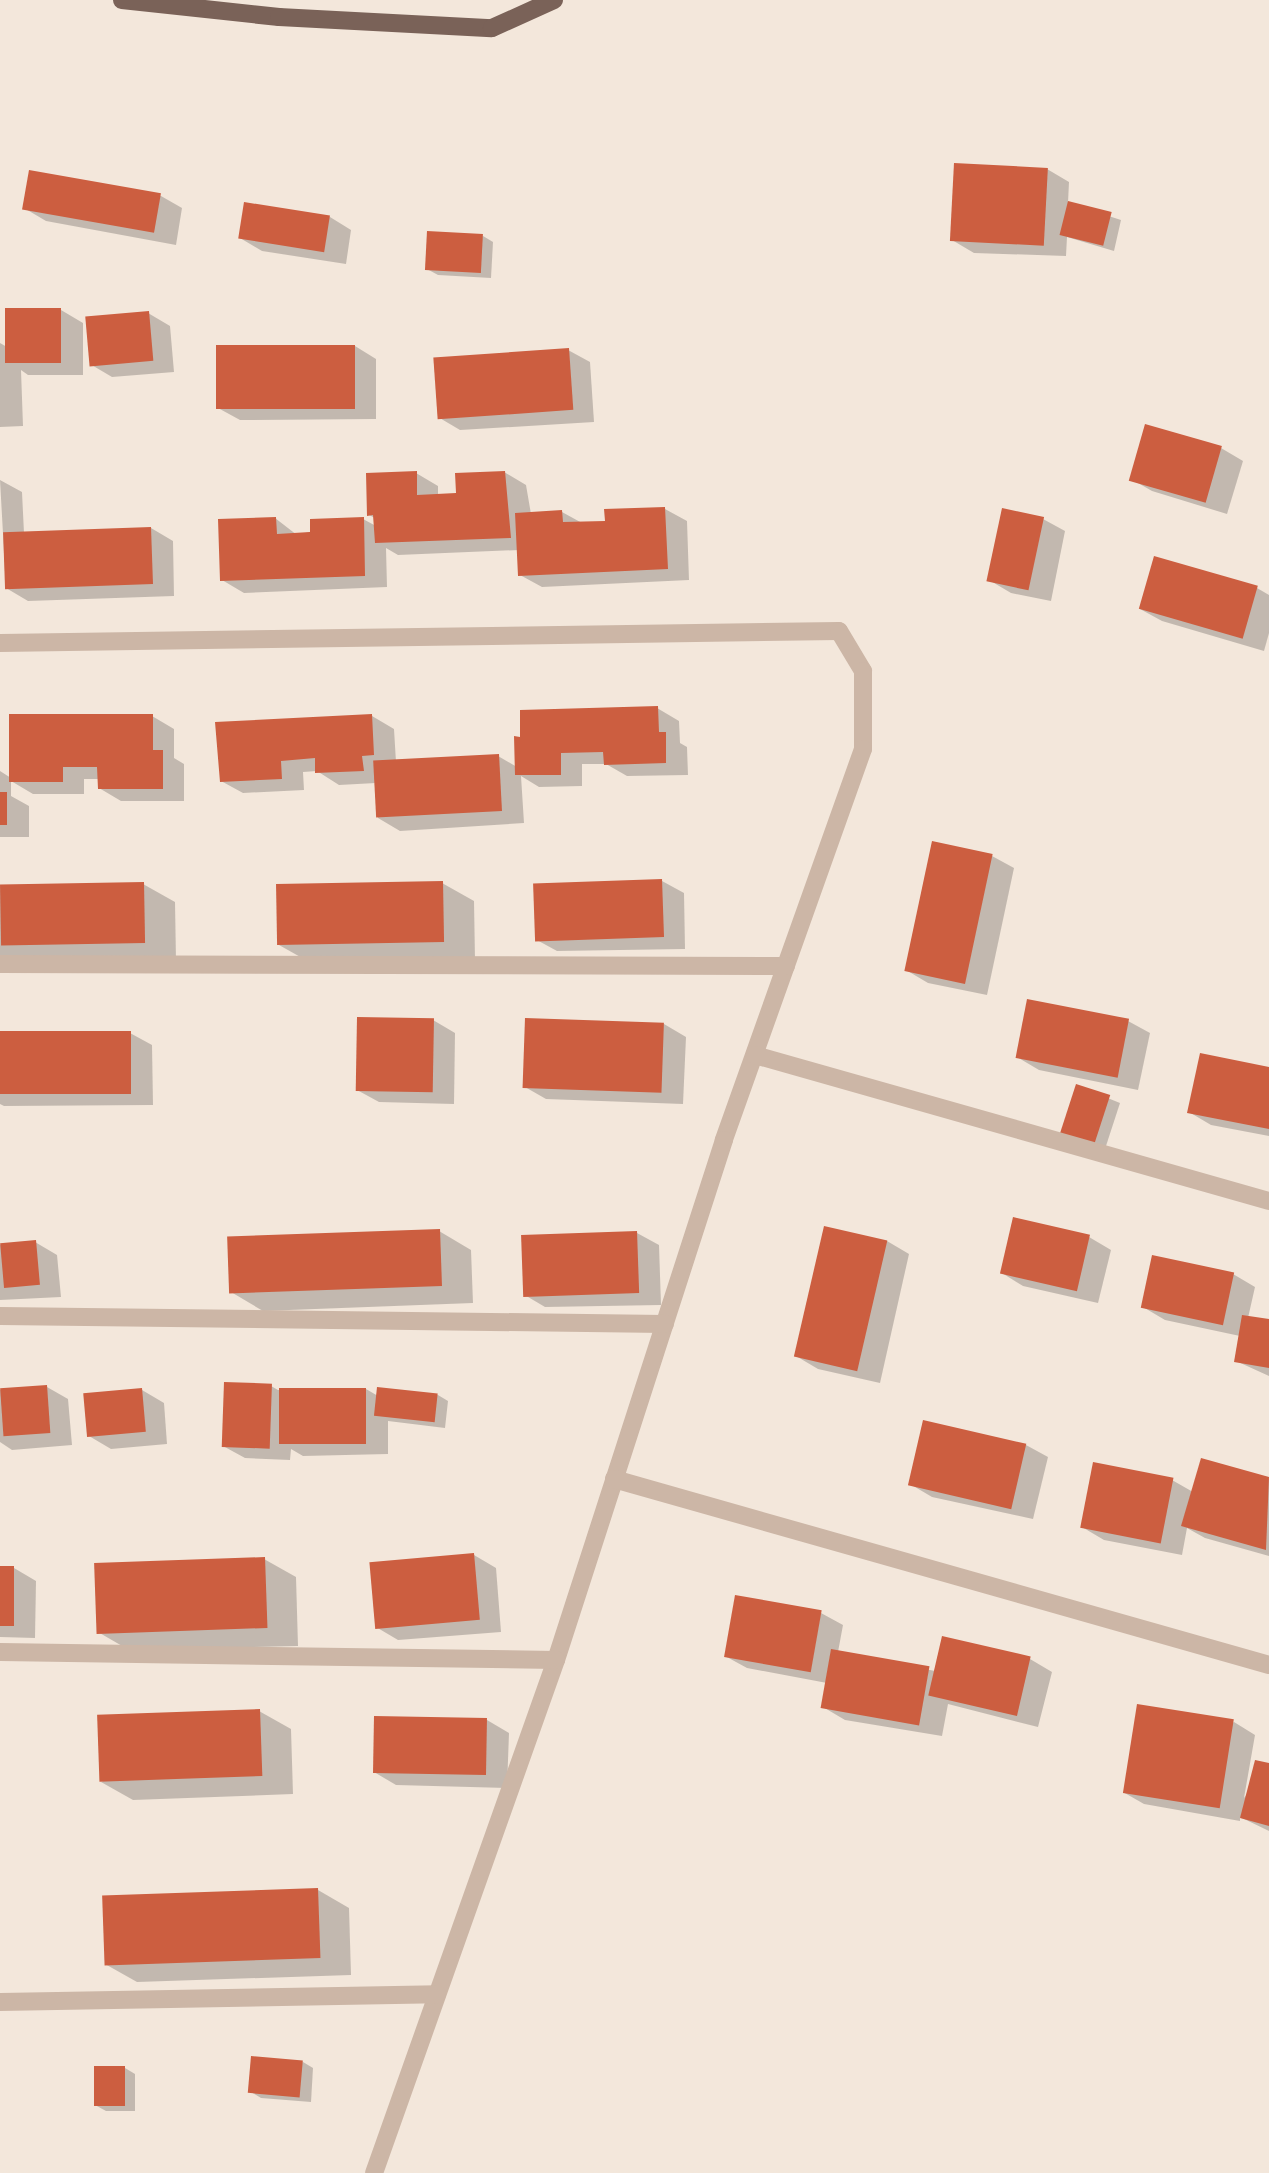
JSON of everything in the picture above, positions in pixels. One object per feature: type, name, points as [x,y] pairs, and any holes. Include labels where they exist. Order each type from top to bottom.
[{"type":"main road","points":[[122,0],[279,17],[492,28],[554,0]]},
{"type":"street","points":[[0,643],[839,631],[863,671],[863,749],[755,1055],[556,1660],[374,2173]]},
{"type":"street","points":[[0,964],[786,967]]},
{"type":"street","points":[[755,1055],[1269,1201]]},
{"type":"street","points":[[0,1316],[665,1324]]},
{"type":"street","points":[[614,1479],[1269,1665]]},
{"type":"street","points":[[0,1652],[556,1660]]},
{"type":"street","points":[[0,2002],[437,1994]]},
{"type":"building","points":[[954,163],[1048,168],[1044,246],[950,241]]},
{"type":"building","points":[[29,170],[161,193],[154,233],[22,209]]},
{"type":"building","points":[[1068,201],[1112,212],[1103,246],[1060,235]]},
{"type":"building","points":[[244,202],[330,216],[324,252],[238,239]]},
{"type":"building","points":[[427,231],[483,234],[481,273],[425,270]]},
{"type":"building","points":[[5,308],[61,308],[61,363],[5,363]]},
{"type":"building","points":[[149,311],[153,361],[90,366],[85,317]]},
{"type":"building","points":[[216,345],[355,345],[355,409],[216,409]]},
{"type":"building","points":[[569,348],[573,410],[438,419],[433,357]]},
{"type":"building","points":[[1145,424],[1222,446],[1206,503],[1129,481]]},
{"type":"building","points":[[417,471],[417,495],[456,493],[455,473],[505,471],[511,538],[375,543],[373,515],[367,516],[366,473]]},
{"type":"building","points":[[665,507],[668,569],[518,576],[515,513],[562,510],[563,522],[605,521],[604,509]]},
{"type":"building","points":[[1002,508],[1044,517],[1028,590],[986,581]]},
{"type":"building","points":[[276,517],[277,534],[310,532],[310,519],[364,517],[365,576],[220,581],[218,519]]},
{"type":"building","points":[[151,527],[153,584],[5,589],[3,532]]},
{"type":"building","points":[[1154,556],[1258,586],[1243,639],[1139,609]]},
{"type":"building","points":[[658,706],[659,732],[666,732],[666,763],[604,765],[603,752],[561,753],[561,775],[515,775],[514,736],[520,737],[520,710]]},
{"type":"building","points":[[9,714],[153,714],[153,750],[163,750],[163,789],[98,789],[97,767],[63,767],[63,782],[9,782]]},
{"type":"building","points":[[372,714],[374,755],[362,756],[364,771],[315,773],[315,758],[281,761],[282,779],[220,782],[215,722]]},
{"type":"building","points":[[499,754],[502,811],[376,818],[373,761]]},
{"type":"building","points":[[0,792],[7,792],[7,825],[0,825]]},
{"type":"building","points":[[932,841],[993,854],[965,984],[904,971]]},
{"type":"building","points":[[662,879],[664,937],[535,941],[533,884]]},
{"type":"building","points":[[443,881],[444,942],[277,945],[276,884]]},
{"type":"building","points":[[144,882],[145,943],[1,946],[0,885]]},
{"type":"building","points":[[1027,999],[1129,1019],[1118,1078],[1016,1058]]},
{"type":"building","points":[[357,1017],[434,1018],[433,1092],[356,1091]]},
{"type":"building","points":[[525,1018],[664,1023],[661,1093],[523,1088]]},
{"type":"building","points":[[0,1031],[131,1031],[131,1094],[0,1094]]},
{"type":"building","points":[[1200,1053],[1269,1067],[1269,1129],[1187,1113]]},
{"type":"building","points":[[1076,1084],[1110,1095],[1094,1145],[1060,1133]]},
{"type":"building","points":[[1013,1217],[1090,1235],[1077,1291],[1000,1274]]},
{"type":"building","points":[[824,1226],[887,1241],[857,1371],[794,1357]]},
{"type":"building","points":[[440,1229],[442,1286],[229,1293],[227,1236]]},
{"type":"building","points":[[637,1231],[639,1293],[523,1297],[521,1235]]},
{"type":"building","points":[[36,1240],[40,1285],[4,1288],[0,1243]]},
{"type":"building","points":[[1152,1255],[1234,1272],[1223,1325],[1141,1308]]},
{"type":"building","points":[[1242,1315],[1269,1319],[1269,1368],[1234,1362]]},
{"type":"building","points":[[224,1382],[272,1384],[270,1449],[222,1447]]},
{"type":"building","points":[[47,1385],[50,1433],[3,1436],[0,1388]]},
{"type":"building","points":[[377,1387],[438,1393],[435,1422],[374,1416]]},
{"type":"building","points":[[142,1388],[146,1432],[87,1437],[83,1393]]},
{"type":"building","points":[[279,1388],[366,1388],[366,1444],[279,1444]]},
{"type":"building","points":[[923,1420],[1026,1444],[1011,1509],[908,1485]]},
{"type":"building","points":[[1201,1458],[1269,1477],[1266,1550],[1181,1526]]},
{"type":"building","points":[[1093,1462],[1173,1478],[1161,1543],[1080,1528]]},
{"type":"building","points":[[474,1553],[480,1620],[375,1629],[369,1562]]},
{"type":"building","points":[[265,1557],[267,1628],[97,1634],[94,1563]]},
{"type":"building","points":[[0,1566],[14,1566],[14,1626],[0,1626]]},
{"type":"building","points":[[735,1595],[822,1610],[811,1672],[724,1657]]},
{"type":"building","points":[[942,1636],[1031,1656],[1017,1716],[928,1695]]},
{"type":"building","points":[[831,1649],[929,1666],[919,1725],[821,1708]]},
{"type":"building","points":[[1137,1704],[1234,1719],[1220,1808],[1123,1793]]},
{"type":"building","points":[[260,1709],[262,1776],[99,1782],[97,1715]]},
{"type":"building","points":[[374,1716],[487,1718],[486,1775],[373,1773]]},
{"type":"building","points":[[1255,1760],[1269,1763],[1269,1826],[1240,1818]]},
{"type":"building","points":[[318,1888],[320,1958],[105,1965],[102,1896]]},
{"type":"building","points":[[251,2056],[303,2061],[300,2097],[248,2093]]},
{"type":"building","points":[[94,2066],[125,2066],[125,2106],[94,2106]]}]
